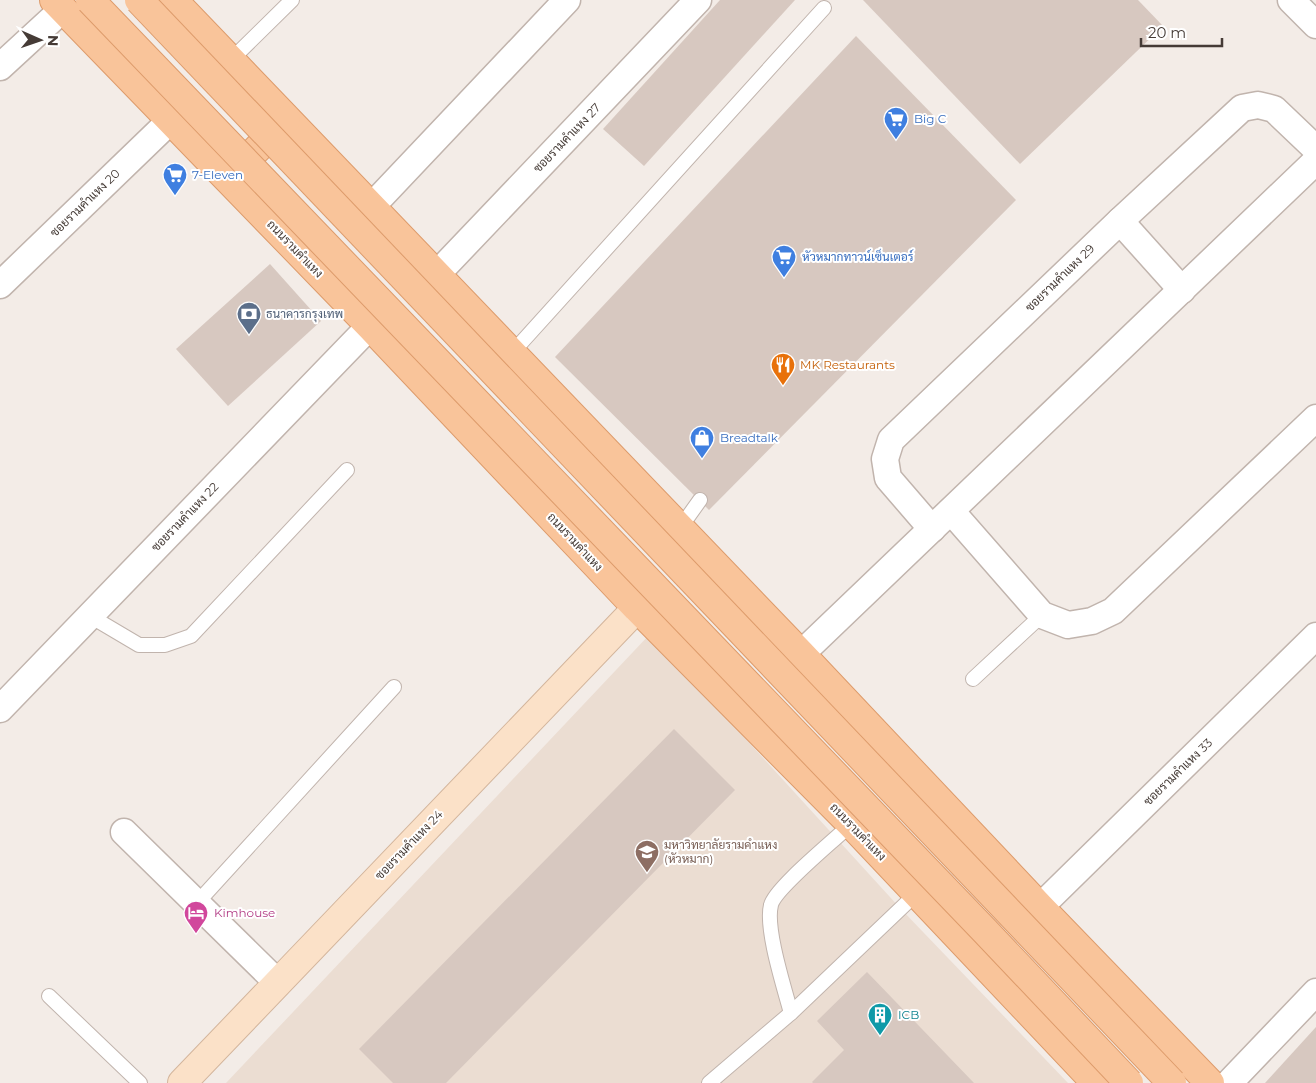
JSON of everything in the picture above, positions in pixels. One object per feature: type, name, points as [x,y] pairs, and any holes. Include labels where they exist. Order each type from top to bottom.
[{"type":"main road","name":"ถนนรามคำแหง","points":[[90,0],[979,924],[1128,1083]]},
{"type":"main road","points":[[139,0],[1172,1083]]},
{"type":"main road","points":[[173,0],[1210,1083]]},
{"type":"main road","name":"ถนนรามคำแหง","points":[[59,5],[370,326],[637,608],[851,824],[1096,1083]]},
{"type":"main road","points":[[227,179],[287,118]]},
{"type":"main road","points":[[637,608],[680,528]]},
{"type":"main road","name":"ซอยรามคำแหง 24","points":[[182,1083],[637,608]]},
{"type":"street","points":[[370,207],[567,0]]},
{"type":"street","name":"ซอยรามคำแหง 27","points":[[436,275],[698,0]]},
{"type":"street","points":[[1291,0],[1316,26]]},
{"type":"street","points":[[0,67],[59,5]]},
{"type":"street","name":"ซอยรามคำแหง 29","points":[[932,529],[888,478],[885,460],[891,440],[1120,221],[1242,108],[1258,105],[1274,109],[1316,149]]},
{"type":"street","name":"ซอยรามคำแหง 20","points":[[0,285],[170,120]]},
{"type":"street","points":[[800,654],[1316,161]]},
{"type":"street","points":[[1120,221],[1182,290]]},
{"type":"street","name":"ซอยรามคำแหง 22","points":[[0,709],[370,326]]},
{"type":"street","points":[[951,511],[1042,615],[1068,625],[1092,621],[1113,611],[1316,418]]},
{"type":"street","name":"ซอยรามคำแหง 33","points":[[1040,907],[1316,636]]},
{"type":"street","points":[[124,832],[277,982]]},
{"type":"street","points":[[1229,1083],[1316,992]]},
{"type":"lane","points":[[231,60],[292,0]]},
{"type":"lane","points":[[511,354],[824,8]]},
{"type":"lane","points":[[90,616],[139,645],[166,645],[191,636],[346,470]]},
{"type":"lane","points":[[680,528],[700,500]]},
{"type":"lane","points":[[973,679],[1042,615]]},
{"type":"lane","points":[[197,903],[394,687]]},
{"type":"lane","points":[[791,1013],[769,924],[771,903],[787,882],[851,824]]},
{"type":"lane","points":[[709,1083],[791,1013],[917,893]]},
{"type":"lane","points":[[49,996],[140,1083]]},
{"type":"shaded area","name":"มหาวิทยาลัยรามคำแหง (หัวหมาก)","points":[[650,634],[900,908],[1068,1083],[226,1083]]},
{"type":"building","points":[[720,0],[795,0],[644,166],[603,129]]},
{"type":"building","points":[[863,0],[1138,0],[1163,26],[1020,164]]},
{"type":"building","name":"หัวหมากทาวน์เซ็นเตอร์","points":[[856,36],[1016,200],[709,510],[555,357]]},
{"type":"building","name":"ธนาคารกรุงเทพ","points":[[270,264],[321,321],[228,406],[176,349]]},
{"type":"building","points":[[674,729],[735,790],[446,1083],[393,1083],[359,1049]]},
{"type":"building","name":"ICB","points":[[867,972],[974,1083],[812,1082],[844,1050],[817,1021]]},
{"type":"building","points":[[1316,1027],[1316,1083],[1265,1083]]},
{"type":"place","name":"Big C","points":[[896,140]]},
{"type":"place","name":"7-Eleven","points":[[175,196]]},
{"type":"place","name":"หัวหมากทาวน์เซ็นเตอร์","points":[[784,278]]},
{"type":"place","name":"ธนาคารกรุงเทพ","points":[[249,335]]},
{"type":"place","name":"MK Restaurants","points":[[783,386]]},
{"type":"place","name":"Breadtalk","points":[[702,459]]},
{"type":"place","name":"มหาวิทยาลัยรามคำแหง (หัวหมาก)","points":[[647,873]]},
{"type":"place","name":"Kimhouse","points":[[196,934]]},
{"type":"place","name":"ICB","points":[[880,1036]]}]
